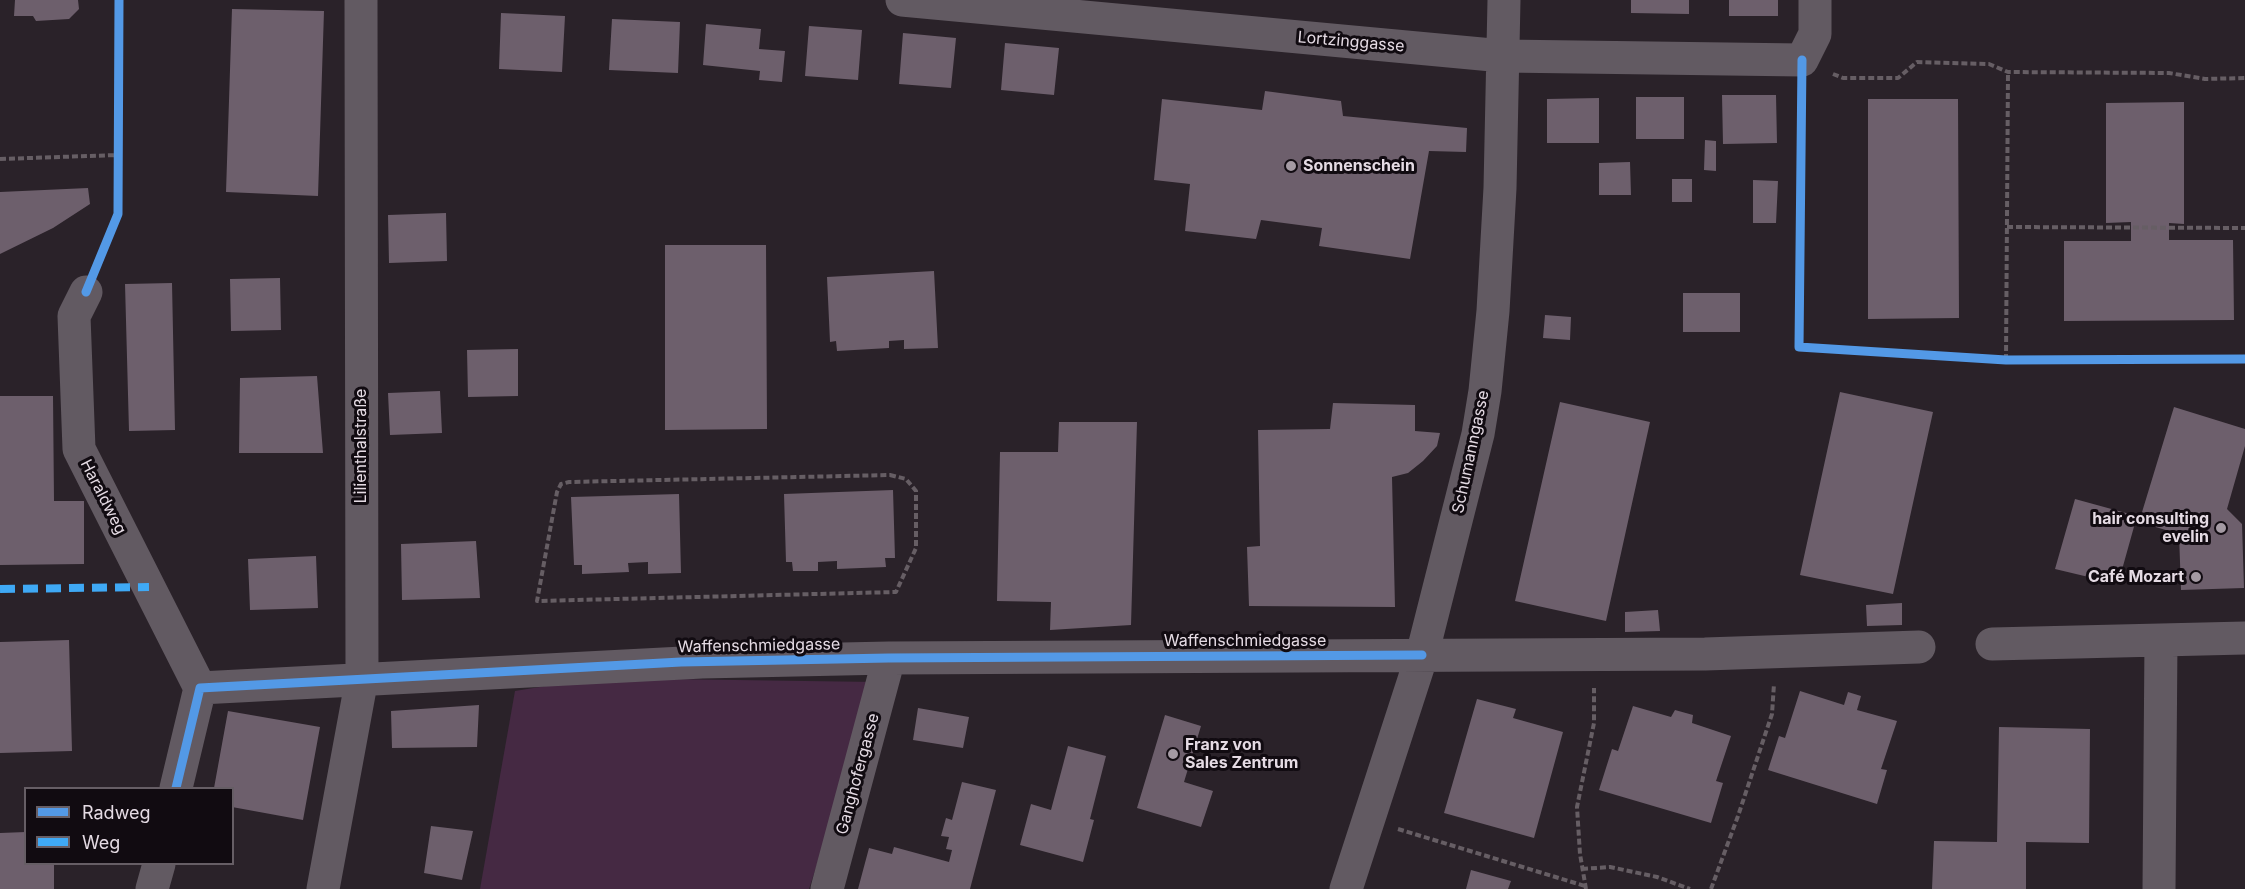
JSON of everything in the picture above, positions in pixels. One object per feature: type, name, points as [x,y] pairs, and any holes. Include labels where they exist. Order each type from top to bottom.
[{"type":"street","name":"Lilienthalstraße","points":[[323,889],[362,678],[361,0]]},
{"type":"street","name":"Lortzinggasse","points":[[902,0],[1503,56],[1802,60]]},
{"type":"street","name":"Schumanngasse","points":[[1346,889],[1422,655],[1478,434],[1493,311],[1504,0]]},
{"type":"street","points":[[1802,60],[1815,34],[1815,0]]},
{"type":"street","name":"Haraldweg","points":[[86,292],[74,316],[79,449],[200,688]]},
{"type":"street","points":[[1992,644],[2245,638]]},
{"type":"street","points":[[2159,889],[2162,640]]},
{"type":"street","name":"Waffenschmiedgasse","points":[[200,688],[681,662],[889,658],[1773,652],[1919,647]]},
{"type":"street","name":"Ganghofergasse","points":[[827,889],[889,658]]},
{"type":"street","points":[[176,787],[200,688]]},
{"type":"street","points":[[152,889],[159,865]]},
{"type":"path","points":[[1802,60],[1843,78],[1898,78],[1917,62],[1989,64],[2008,72],[2169,73],[2205,79],[2245,78]]},
{"type":"path","points":[[2006,360],[2008,72]]},
{"type":"path","points":[[0,159],[118,155]]},
{"type":"path","points":[[2007,227],[2245,228]]},
{"type":"path","points":[[890,475],[906,479],[916,491],[916,548],[896,592],[765,596],[537,601],[557,492],[561,484],[569,482],[890,475]]},
{"type":"path","points":[[1711,889],[1772,714],[1773,652]]},
{"type":"path","points":[[1369,820],[1585,887],[1578,807],[1594,723],[1594,654]]},
{"type":"path","points":[[1582,869],[1610,867],[1657,877],[1690,889]]},
{"type":"shaded area","points":[[595,678],[876,682],[809,889],[480,889],[515,691]]},
{"type":"building","points":[[15,0],[78,0],[79,9],[69,19],[36,21],[33,16],[14,16]]},
{"type":"building","points":[[1631,0],[1689,0],[1689,14],[1631,13]]},
{"type":"building","points":[[1729,0],[1778,0],[1778,16],[1729,16]]},
{"type":"building","points":[[232,9],[324,11],[318,196],[226,192]]},
{"type":"building","points":[[501,13],[565,16],[562,72],[499,69]]},
{"type":"building","points":[[612,19],[680,22],[678,73],[609,70]]},
{"type":"building","points":[[706,24],[761,29],[759,49],[785,51],[782,82],[759,80],[760,71],[703,65]]},
{"type":"building","points":[[809,26],[862,30],[858,80],[805,76]]},
{"type":"building","points":[[903,33],[956,38],[951,88],[899,84]]},
{"type":"building","points":[[1005,43],[1059,48],[1054,95],[1001,90]]},
{"type":"building","name":"Sonnenschein","points":[[1265,91],[1341,101],[1343,116],[1467,128],[1466,152],[1429,151],[1410,259],[1319,246],[1322,228],[1261,220],[1256,239],[1185,231],[1190,184],[1154,180],[1162,99],[1262,110]]},
{"type":"building","points":[[1722,95],[1776,95],[1777,143],[1723,144]]},
{"type":"building","points":[[1636,97],[1684,97],[1684,139],[1636,139]]},
{"type":"building","points":[[1599,98],[1599,143],[1547,143],[1547,99]]},
{"type":"building","points":[[1868,99],[1958,99],[1959,318],[1868,319]]},
{"type":"building","points":[[2184,102],[2184,224],[2169,223],[2169,240],[2233,240],[2234,320],[2064,321],[2064,241],[2131,241],[2131,222],[2106,223],[2106,103]]},
{"type":"building","points":[[1705,140],[1716,141],[1716,171],[1704,170]]},
{"type":"building","points":[[1630,162],[1631,195],[1599,195],[1599,163]]},
{"type":"building","points":[[1672,179],[1692,179],[1692,202],[1672,202]]},
{"type":"building","points":[[1753,180],[1778,181],[1776,223],[1753,223]]},
{"type":"building","points":[[88,188],[90,204],[53,228],[0,254],[0,192]]},
{"type":"building","points":[[446,213],[447,261],[389,263],[388,215]]},
{"type":"building","points":[[665,245],[766,245],[767,429],[665,430]]},
{"type":"building","points":[[934,271],[938,348],[904,349],[904,340],[889,341],[889,348],[837,351],[836,341],[830,342],[827,277]]},
{"type":"building","points":[[280,278],[281,330],[231,331],[230,279]]},
{"type":"building","points":[[172,283],[175,430],[129,431],[125,284]]},
{"type":"building","points":[[1683,293],[1740,293],[1740,332],[1683,332]]},
{"type":"building","points":[[1545,315],[1571,317],[1570,340],[1543,338]]},
{"type":"building","points":[[518,349],[518,396],[468,397],[467,350]]},
{"type":"building","points":[[317,376],[323,453],[239,453],[240,378]]},
{"type":"building","points":[[440,391],[442,433],[390,435],[388,393]]},
{"type":"building","points":[[1840,392],[1933,412],[1893,594],[1800,575]]},
{"type":"building","points":[[0,396],[53,396],[54,501],[84,501],[84,564],[0,565]]},
{"type":"building","points":[[1560,402],[1650,422],[1606,621],[1515,601]]},
{"type":"building","points":[[1333,403],[1415,405],[1415,431],[1440,433],[1437,446],[1423,461],[1408,473],[1392,477],[1395,607],[1249,606],[1247,547],[1260,546],[1258,430],[1330,429]]},
{"type":"building","points":[[2174,407],[2245,429],[2245,446],[2227,509],[2242,524],[2244,588],[2181,590],[2179,534],[2139,522]]},
{"type":"building","points":[[1059,422],[1137,422],[1131,625],[1050,630],[1051,602],[997,601],[1000,452],[1058,452]]},
{"type":"building","points":[[893,490],[895,558],[885,558],[886,567],[837,569],[837,561],[818,562],[818,571],[793,571],[792,562],[786,562],[784,494]]},
{"type":"building","points":[[679,494],[681,573],[648,574],[648,562],[628,563],[629,572],[582,574],[582,565],[574,565],[571,497]]},
{"type":"building","points":[[2075,499],[2137,516],[2118,584],[2055,569]]},
{"type":"building","points":[[476,541],[480,598],[402,600],[401,544]]},
{"type":"building","points":[[316,556],[318,608],[250,610],[248,559]]},
{"type":"building","points":[[1902,603],[1902,625],[1867,626],[1866,605]]},
{"type":"building","points":[[1658,610],[1660,631],[1625,632],[1625,612]]},
{"type":"building","points":[[69,640],[72,751],[0,753],[0,642]]},
{"type":"building","points":[[1800,691],[1844,705],[1848,692],[1861,696],[1857,710],[1897,721],[1881,769],[1887,770],[1877,804],[1768,770],[1779,736],[1785,738]]},
{"type":"building","points":[[1477,699],[1516,709],[1513,718],[1563,732],[1534,838],[1444,813]]},
{"type":"building","points":[[479,705],[477,747],[392,748],[391,711]]},
{"type":"building","points":[[1633,706],[1671,717],[1675,710],[1693,715],[1692,723],[1731,736],[1716,781],[1723,783],[1711,823],[1599,790],[1612,749],[1618,751]]},
{"type":"building","points":[[918,708],[969,717],[963,748],[913,740]]},
{"type":"building","points":[[228,711],[320,727],[303,820],[234,807],[234,787],[214,787]]},
{"type":"building","name":"Franz von Sales Zentrum","points":[[1165,715],[1201,726],[1184,782],[1213,791],[1201,827],[1137,808]]},
{"type":"building","points":[[1999,727],[2090,729],[2089,843],[2026,842],[2026,889],[1932,889],[1934,841],[1997,842]]},
{"type":"building","points":[[1068,746],[1106,756],[1090,819],[1094,820],[1083,862],[1020,845],[1031,804],[1051,810]]},
{"type":"building","points":[[962,782],[996,790],[970,889],[858,889],[869,848],[892,854],[894,847],[949,862],[952,850],[946,849],[949,837],[941,836],[946,818],[952,820]]},
{"type":"building","points":[[431,826],[473,831],[462,880],[424,873]]},
{"type":"building","points":[[24,832],[24,865],[54,865],[54,889],[0,889],[0,833]]},
{"type":"building","points":[[1471,870],[1511,881],[1508,889],[1466,889]]},
{"type":"marked path","points":[[0,589],[149,587]]},
{"type":"cycle path","points":[[86,292],[118,214],[119,0]]},
{"type":"cycle path","points":[[1802,60],[1799,347],[2006,360],[2245,359]]},
{"type":"cycle path","points":[[176,787],[200,688],[681,662],[889,658],[1422,655]]},
{"type":"place","name":"Sonnenschein","points":[[1291,166]]},
{"type":"place","name":"hair consulting evelin","points":[[2221,528]]},
{"type":"place","name":"Café Mozart","points":[[2196,577]]},
{"type":"place","name":"Franz von Sales Zentrum","points":[[1173,754]]}]
